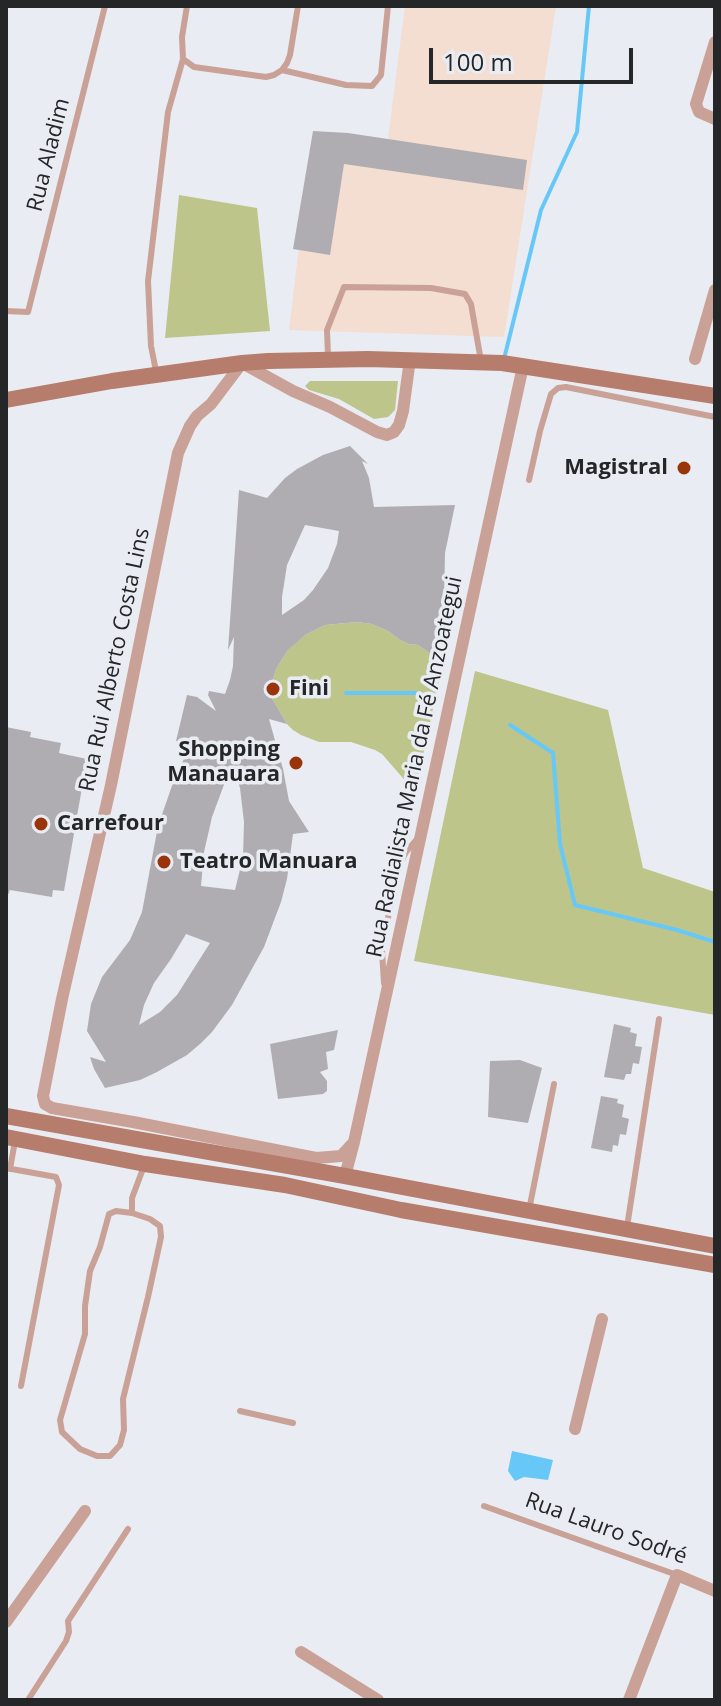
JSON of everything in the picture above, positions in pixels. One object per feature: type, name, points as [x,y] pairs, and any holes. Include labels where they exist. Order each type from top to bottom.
[{"type":"main road","points":[[6,400],[242,363],[410,359],[523,366],[715,396]]},
{"type":"main road","points":[[6,1116],[715,1246]]},
{"type":"main road","points":[[196,1134],[213,1153]]},
{"type":"main road","points":[[11,1138],[715,1265]]},
{"type":"main road","points":[[262,1161],[282,1151]]},
{"type":"street","points":[[715,42],[696,109],[715,119]]},
{"type":"street","points":[[695,359],[715,290]]},
{"type":"street","points":[[242,363],[387,435],[399,425],[410,359]]},
{"type":"street","name":"Rua Rui Alberto Costa Lins","points":[[196,1134],[49,1107],[43,1101],[178,453],[197,416],[211,404],[242,363]]},
{"type":"street","name":"Rua Radialista Maria da Fé Anzoategui","points":[[345,1176],[523,366]]},
{"type":"street","points":[[196,1134],[316,1158],[341,1156],[354,1142]]},
{"type":"street","points":[[575,1429],[602,1319]]},
{"type":"street","points":[[6,1622],[85,1511]]},
{"type":"street","points":[[629,1700],[677,1575]]},
{"type":"street","name":"Rua Lauro Sodré","points":[[677,1575],[715,1591]]},
{"type":"street","points":[[301,1652],[378,1700]]},
{"type":"lane","name":"Rua Aladim","points":[[6,311],[28,312],[105,6]]},
{"type":"lane","points":[[157,375],[151,346],[148,281],[168,112],[183,59],[182,37],[187,6]]},
{"type":"lane","points":[[183,59],[194,67],[274,75],[282,70],[290,55],[298,6]]},
{"type":"lane","points":[[282,70],[346,85],[372,86],[381,75],[388,6]]},
{"type":"lane","points":[[328,360],[327,330],[344,287],[431,288],[465,294],[471,304],[481,361]]},
{"type":"lane","points":[[529,480],[543,418],[551,394],[558,388],[566,387],[715,417]]},
{"type":"lane","points":[[667,407],[669,388]]},
{"type":"lane","points":[[627,1230],[659,1019]]},
{"type":"lane","points":[[529,1211],[554,1084]]},
{"type":"lane","points":[[11,1138],[8,1168],[56,1177],[59,1185],[21,1386]]},
{"type":"lane","points":[[132,1213],[132,1198],[145,1164]]},
{"type":"lane","points":[[116,1211],[132,1213],[160,1226],[161,1237],[123,1399],[124,1430],[120,1445],[110,1456],[97,1456],[80,1449],[62,1432],[60,1420],[85,1334],[90,1271],[105,1224],[109,1214],[116,1211]]},
{"type":"lane","points":[[240,1411],[293,1423]]},
{"type":"lane","name":"Rua Lauro Sodré","points":[[484,1506],[677,1575]]},
{"type":"lane","points":[[28,1700],[66,1641],[68,1621],[128,1529]]},
{"type":"shaded area","points":[[405,6],[556,6],[504,337],[289,330],[313,131],[388,139]]},
{"type":"green space","points":[[179,195],[257,208],[270,331],[165,338]]},
{"type":"green space","points":[[310,381],[398,381],[395,410],[388,417],[374,419],[339,399],[309,390],[305,386]]},
{"type":"green space","points":[[357,622],[388,631],[400,640],[418,645],[443,662],[415,792],[375,750],[351,742],[319,742],[293,730],[269,693],[276,669],[296,642],[325,625]]},
{"type":"green space","points":[[475,671],[608,710],[643,868],[715,892],[715,1015],[414,961]]},
{"type":"water","points":[[512,1451],[553,1460],[548,1480],[524,1477],[515,1481],[508,1471]]},
{"type":"building","points":[[313,131],[348,133],[527,160],[523,190],[344,164],[330,255],[293,249]]},
{"type":"building","points":[[350,446],[368,464],[362,461],[369,478],[374,507],[455,505],[445,553],[443,662],[418,645],[400,640],[388,631],[357,622],[325,625],[305,635],[288,650],[276,669],[269,693],[287,724],[269,719],[289,801],[309,832],[293,834],[287,879],[264,947],[232,1005],[200,1044],[187,1055],[140,1080],[105,1088],[90,1057],[106,1062],[87,1031],[91,1004],[102,977],[130,940],[142,912],[158,826],[191,744],[176,741],[187,695],[197,697],[216,711],[209,691],[225,694],[230,680],[234,637],[228,650],[239,490],[267,498],[285,478],[323,455]],"holes":[[[305,525],[339,531],[337,544],[328,568],[313,590],[282,615],[287,565]],[[235,772],[244,822],[243,857],[235,890],[201,886],[212,817],[225,782]],[[186,934],[210,943],[177,995],[160,1012],[139,1025],[154,983]]]},
{"type":"building","name":"Carrefour","points":[[6,727],[31,732],[30,737],[61,743],[59,753],[87,759],[64,891],[53,890],[52,897],[10,890],[6,900]]},
{"type":"building","points":[[614,1024],[631,1028],[630,1032],[637,1034],[635,1046],[642,1047],[639,1064],[633,1063],[631,1074],[626,1074],[624,1080],[604,1077]]},
{"type":"building","points":[[338,1030],[334,1050],[326,1052],[328,1069],[320,1072],[327,1081],[327,1091],[278,1099],[270,1044]]},
{"type":"building","points":[[520,1060],[542,1068],[528,1123],[488,1117],[490,1061]]},
{"type":"building","points":[[601,1096],[618,1099],[617,1103],[624,1105],[622,1117],[629,1119],[626,1135],[620,1134],[618,1146],[613,1145],[612,1152],[591,1148]]},
{"type":"waterway","points":[[504,359],[541,210],[577,132],[589,6]]},
{"type":"waterway","points":[[346,693],[416,693]]},
{"type":"waterway","points":[[510,725],[553,753],[560,844],[575,905],[715,942]]},
{"type":"place","name":"Magistral","points":[[684,468]]},
{"type":"place","name":"Fini","points":[[273,689]]},
{"type":"place","name":"Shopping Manauara","points":[[296,763]]},
{"type":"place","name":"Carrefour","points":[[41,824]]},
{"type":"place","name":"Teatro Manuara","points":[[164,862]]}]
